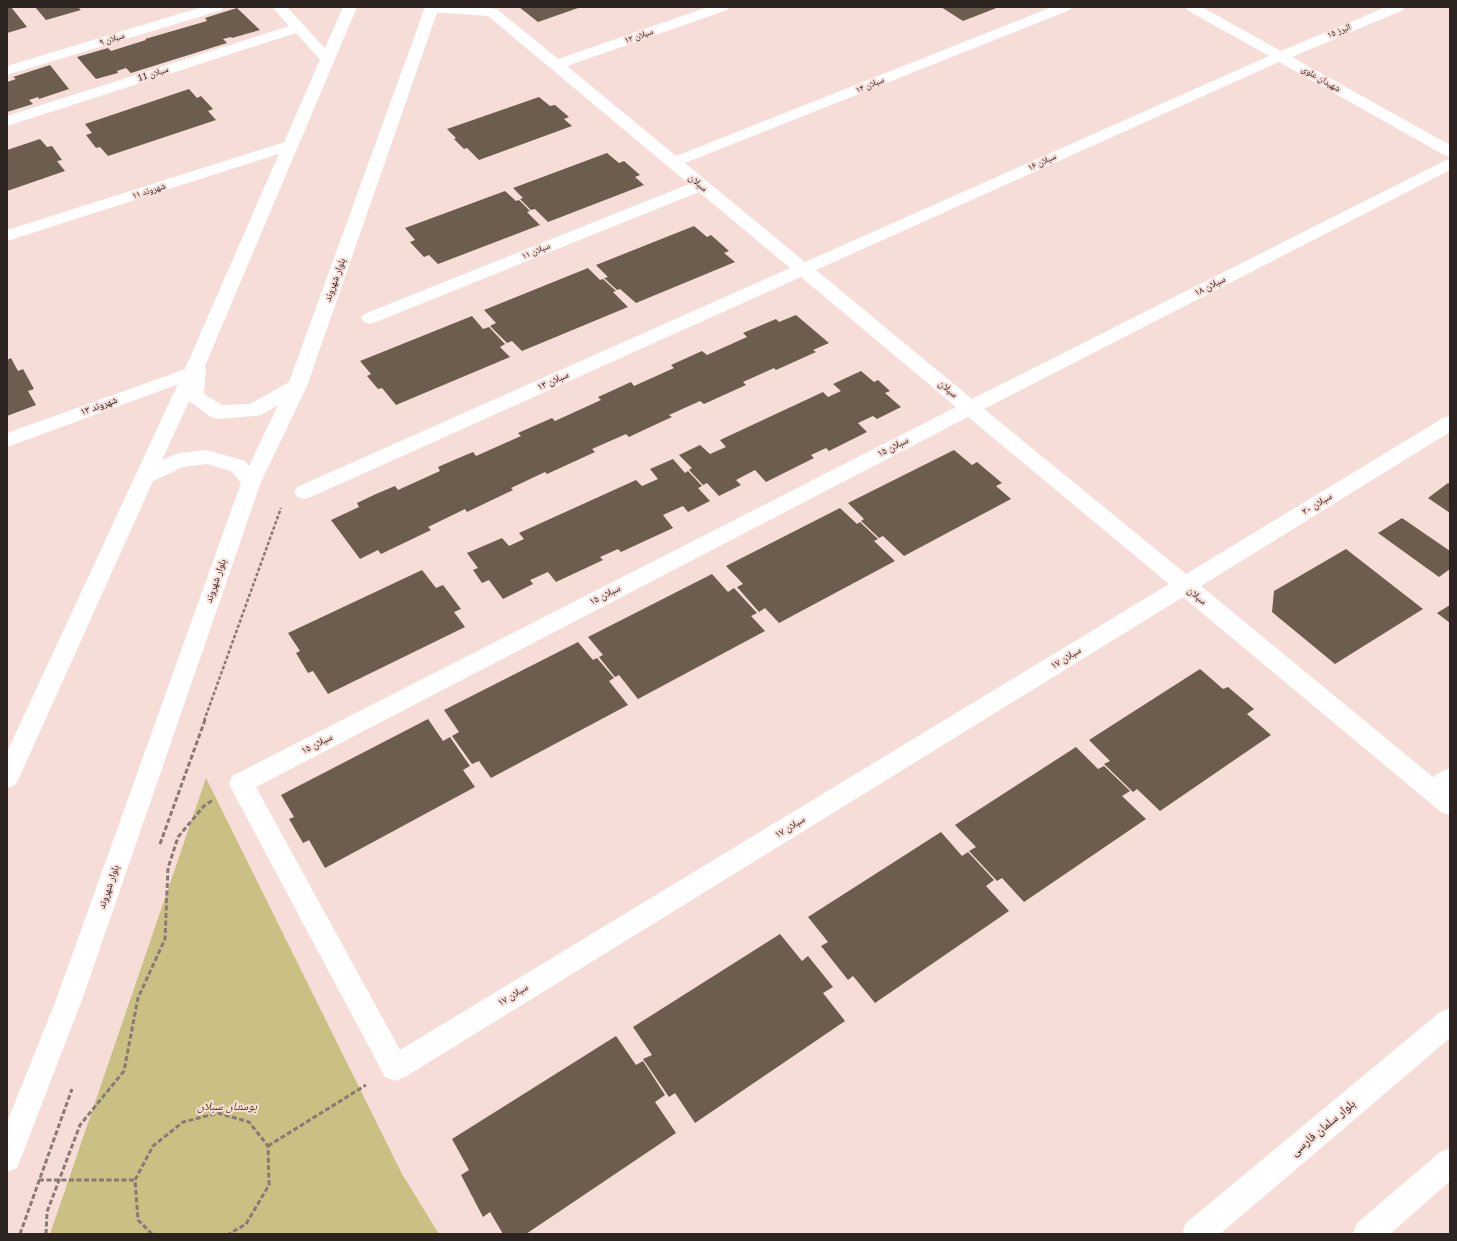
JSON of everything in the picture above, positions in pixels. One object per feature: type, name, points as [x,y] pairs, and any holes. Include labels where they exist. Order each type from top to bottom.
[{"type":"street","name":"سبلان ۹","points":[[7,71],[217,7]]},
{"type":"street","points":[[279,7],[328,60]]},
{"type":"street","points":[[7,778],[146,476],[350,7]]},
{"type":"street","name":"سبلان","points":[[431,7],[492,12],[1184,585],[1444,792]]},
{"type":"street","name":"بلوار شهروند","points":[[7,1158],[70,1000],[251,482],[297,386],[431,7]]},
{"type":"street","name":"سبلان ۱۲","points":[[556,65],[722,7]]},
{"type":"street","name":"سبلان ۱۴","points":[[674,162],[1065,7]]},
{"type":"street","name":"شهیدان علوی","points":[[1192,7],[1450,152]]},
{"type":"street","name":"البرز ۱۵","points":[[1281,56],[1398,7]]},
{"type":"street","name":"سبلان 11","points":[[7,121],[298,28]]},
{"type":"street","name":"سبلان ۱۶","points":[[803,269],[1281,56]]},
{"type":"street","name":"شهروند ۱۱","points":[[7,236],[291,145]]},
{"type":"street","name":"سبلان ۱۸","points":[[970,408],[1450,164]]},
{"type":"street","name":"سبلان ۱۱","points":[[370,318],[701,185]]},
{"type":"street","name":"سبلان ۱۳","points":[[304,492],[803,269]]},
{"type":"street","points":[[194,368],[194,396],[218,412],[254,410],[297,386]]},
{"type":"street","name":"شهروند ۱۳","points":[[7,440],[194,368]]},
{"type":"street","name":"سبلان ۱۵","points":[[241,783],[970,408]]},
{"type":"street","name":"سبلان ۲۰","points":[[1184,585],[1450,423]]},
{"type":"street","points":[[146,476],[179,460],[207,458],[238,466],[251,482]]},
{"type":"street","name":"سبلان ۱۷","points":[[395,1068],[1184,585]]},
{"type":"street","points":[[241,783],[395,1068]]},
{"type":"street","name":"بلوار سلمان فارسی","points":[[1196,1234],[1450,1022]]},
{"type":"street","points":[[1368,1234],[1450,1162]]},
{"type":"path","points":[[46,1234],[47,1212],[80,1125],[124,1071],[138,998],[165,939],[168,868],[178,836],[204,806],[241,783]]},
{"type":"path","points":[[268,1146],[395,1068]]},
{"type":"path","points":[[152,1234],[138,1220],[135,1180],[153,1146],[183,1122],[218,1113],[249,1122],[268,1146],[269,1185],[246,1224],[229,1234]]},
{"type":"path","points":[[39,1180],[135,1180]]},
{"type":"green space","name":"بوستان سبلان","points":[[206,778],[402,1174],[439,1234],[50,1234]]},
{"type":"building","points":[[11,7],[27,27],[7,33],[7,8]]},
{"type":"building","points":[[35,7],[78,7],[81,10],[46,20]]},
{"type":"building","points":[[519,7],[581,7],[538,22]]},
{"type":"building","points":[[941,7],[999,7],[963,21]]},
{"type":"building","points":[[237,8],[260,30],[223,39],[227,43],[131,73],[126,68],[117,71],[118,73],[96,79],[77,57],[108,48],[111,51],[146,40],[145,39],[207,21],[205,18]]},
{"type":"building","points":[[50,65],[69,89],[39,99],[38,97],[29,100],[33,104],[7,112],[7,82],[16,79],[13,77]]},
{"type":"building","points":[[189,89],[197,98],[201,96],[213,109],[208,111],[216,120],[108,156],[100,147],[96,148],[86,135],[92,133],[85,124]]},
{"type":"building","points":[[539,97],[550,106],[555,105],[569,117],[564,119],[572,126],[479,160],[467,148],[464,149],[447,129]]},
{"type":"building","points":[[40,139],[47,147],[52,146],[62,160],[57,161],[65,171],[7,191],[7,150]]},
{"type":"building","points":[[607,153],[619,163],[624,161],[640,175],[635,177],[644,185],[548,222],[535,209],[531,210],[520,199],[523,198],[513,188]]},
{"type":"building","points":[[505,191],[516,201],[519,200],[530,211],[527,212],[540,225],[438,264],[429,255],[424,257],[410,242],[415,240],[405,228]]},
{"type":"building","points":[[694,226],[707,237],[711,235],[729,251],[724,253],[735,262],[636,303],[620,289],[617,290],[604,278],[608,277],[596,265]]},
{"type":"building","points":[[588,268],[600,280],[603,279],[616,291],[613,292],[628,307],[522,351],[512,341],[507,343],[490,326],[496,323],[484,310]]},
{"type":"building","points":[[796,315],[829,343],[813,350],[816,352],[776,370],[774,368],[743,382],[746,385],[704,404],[700,401],[669,415],[672,417],[629,437],[626,434],[592,449],[595,452],[547,474],[545,472],[511,488],[513,490],[467,512],[465,509],[428,527],[431,530],[381,554],[378,550],[360,559],[331,520],[359,507],[357,503],[376,494],[395,486],[398,490],[440,471],[438,467],[473,452],[476,456],[521,436],[518,433],[552,418],[555,421],[601,400],[598,397],[631,382],[634,386],[674,368],[671,365],[702,351],[707,355],[747,337],[743,333],[776,319],[779,322]]},
{"type":"building","points":[[472,316],[483,329],[489,327],[505,344],[500,347],[510,357],[396,405],[382,388],[378,389],[367,376],[371,374],[360,361]]},
{"type":"building","points":[[11,358],[18,371],[23,369],[34,389],[28,391],[36,405],[7,416],[7,360]]},
{"type":"building","points":[[861,371],[874,382],[878,380],[890,391],[885,393],[901,407],[877,419],[873,416],[858,423],[867,432],[829,451],[826,448],[811,455],[814,458],[766,482],[755,470],[736,480],[741,485],[719,496],[707,483],[703,485],[689,470],[692,468],[679,455],[700,445],[710,454],[726,447],[720,440],[823,392],[828,397],[841,391],[833,384]]},
{"type":"building","points":[[954,450],[972,465],[977,462],[1002,483],[996,486],[1011,499],[904,556],[883,536],[879,538],[861,521],[864,519],[848,503]]},
{"type":"building","points":[[673,459],[685,473],[688,471],[702,486],[698,488],[710,501],[688,512],[683,506],[663,515],[673,528],[621,552],[618,549],[600,557],[603,560],[556,582],[548,572],[530,580],[533,584],[503,599],[489,580],[482,583],[473,570],[478,568],[467,553],[502,538],[509,546],[524,539],[519,533],[636,480],[642,486],[658,479],[650,469]]},
{"type":"building","points":[[1448,483],[1450,484],[1450,513],[1428,498]]},
{"type":"building","points":[[840,508],[857,524],[860,522],[878,539],[874,541],[895,561],[779,623],[765,608],[759,612],[737,587],[743,584],[726,566]]},
{"type":"building","points":[[1402,518],[1450,551],[1450,569],[1439,577],[1378,533]]},
{"type":"building","points":[[1346,549],[1423,609],[1335,664],[1272,612],[1274,591]]},
{"type":"building","points":[[422,570],[436,588],[443,585],[461,609],[454,612],[465,627],[328,694],[313,671],[308,673],[296,653],[300,651],[288,633]]},
{"type":"building","points":[[712,574],[728,592],[734,588],[757,613],[751,616],[765,631],[638,699],[619,675],[615,677],[599,657],[603,655],[588,637]]},
{"type":"building","points":[[1450,605],[1450,623],[1437,613]]},
{"type":"building","points":[[578,642],[593,660],[597,658],[614,678],[609,681],[628,705],[491,778],[479,761],[472,764],[452,736],[459,732],[444,710]]},
{"type":"building","points":[[1200,669],[1223,689],[1228,687],[1254,709],[1247,714],[1271,735],[1160,811],[1137,789],[1133,792],[1104,764],[1110,761],[1089,740]]},
{"type":"building","points":[[428,719],[443,741],[450,737],[470,766],[463,770],[475,787],[325,868],[309,840],[303,843],[289,819],[294,817],[281,795]]},
{"type":"building","points":[[1076,747],[1098,769],[1104,766],[1130,791],[1122,796],[1146,819],[1024,902],[1002,878],[997,881],[969,851],[976,847],[955,825]]},
{"type":"building","points":[[941,832],[962,856],[968,852],[994,880],[986,886],[1009,911],[875,1003],[853,976],[848,980],[821,946],[828,942],[808,917]]},
{"type":"building","points":[[780,934],[802,961],[808,956],[833,987],[823,993],[845,1021],[695,1123],[675,1093],[669,1097],[643,1059],[652,1055],[633,1027]]},
{"type":"building","points":[[616,1036],[636,1065],[643,1061],[665,1095],[655,1102],[676,1133],[526,1234],[503,1234],[490,1212],[483,1217],[461,1175],[469,1170],[452,1139]]}]
